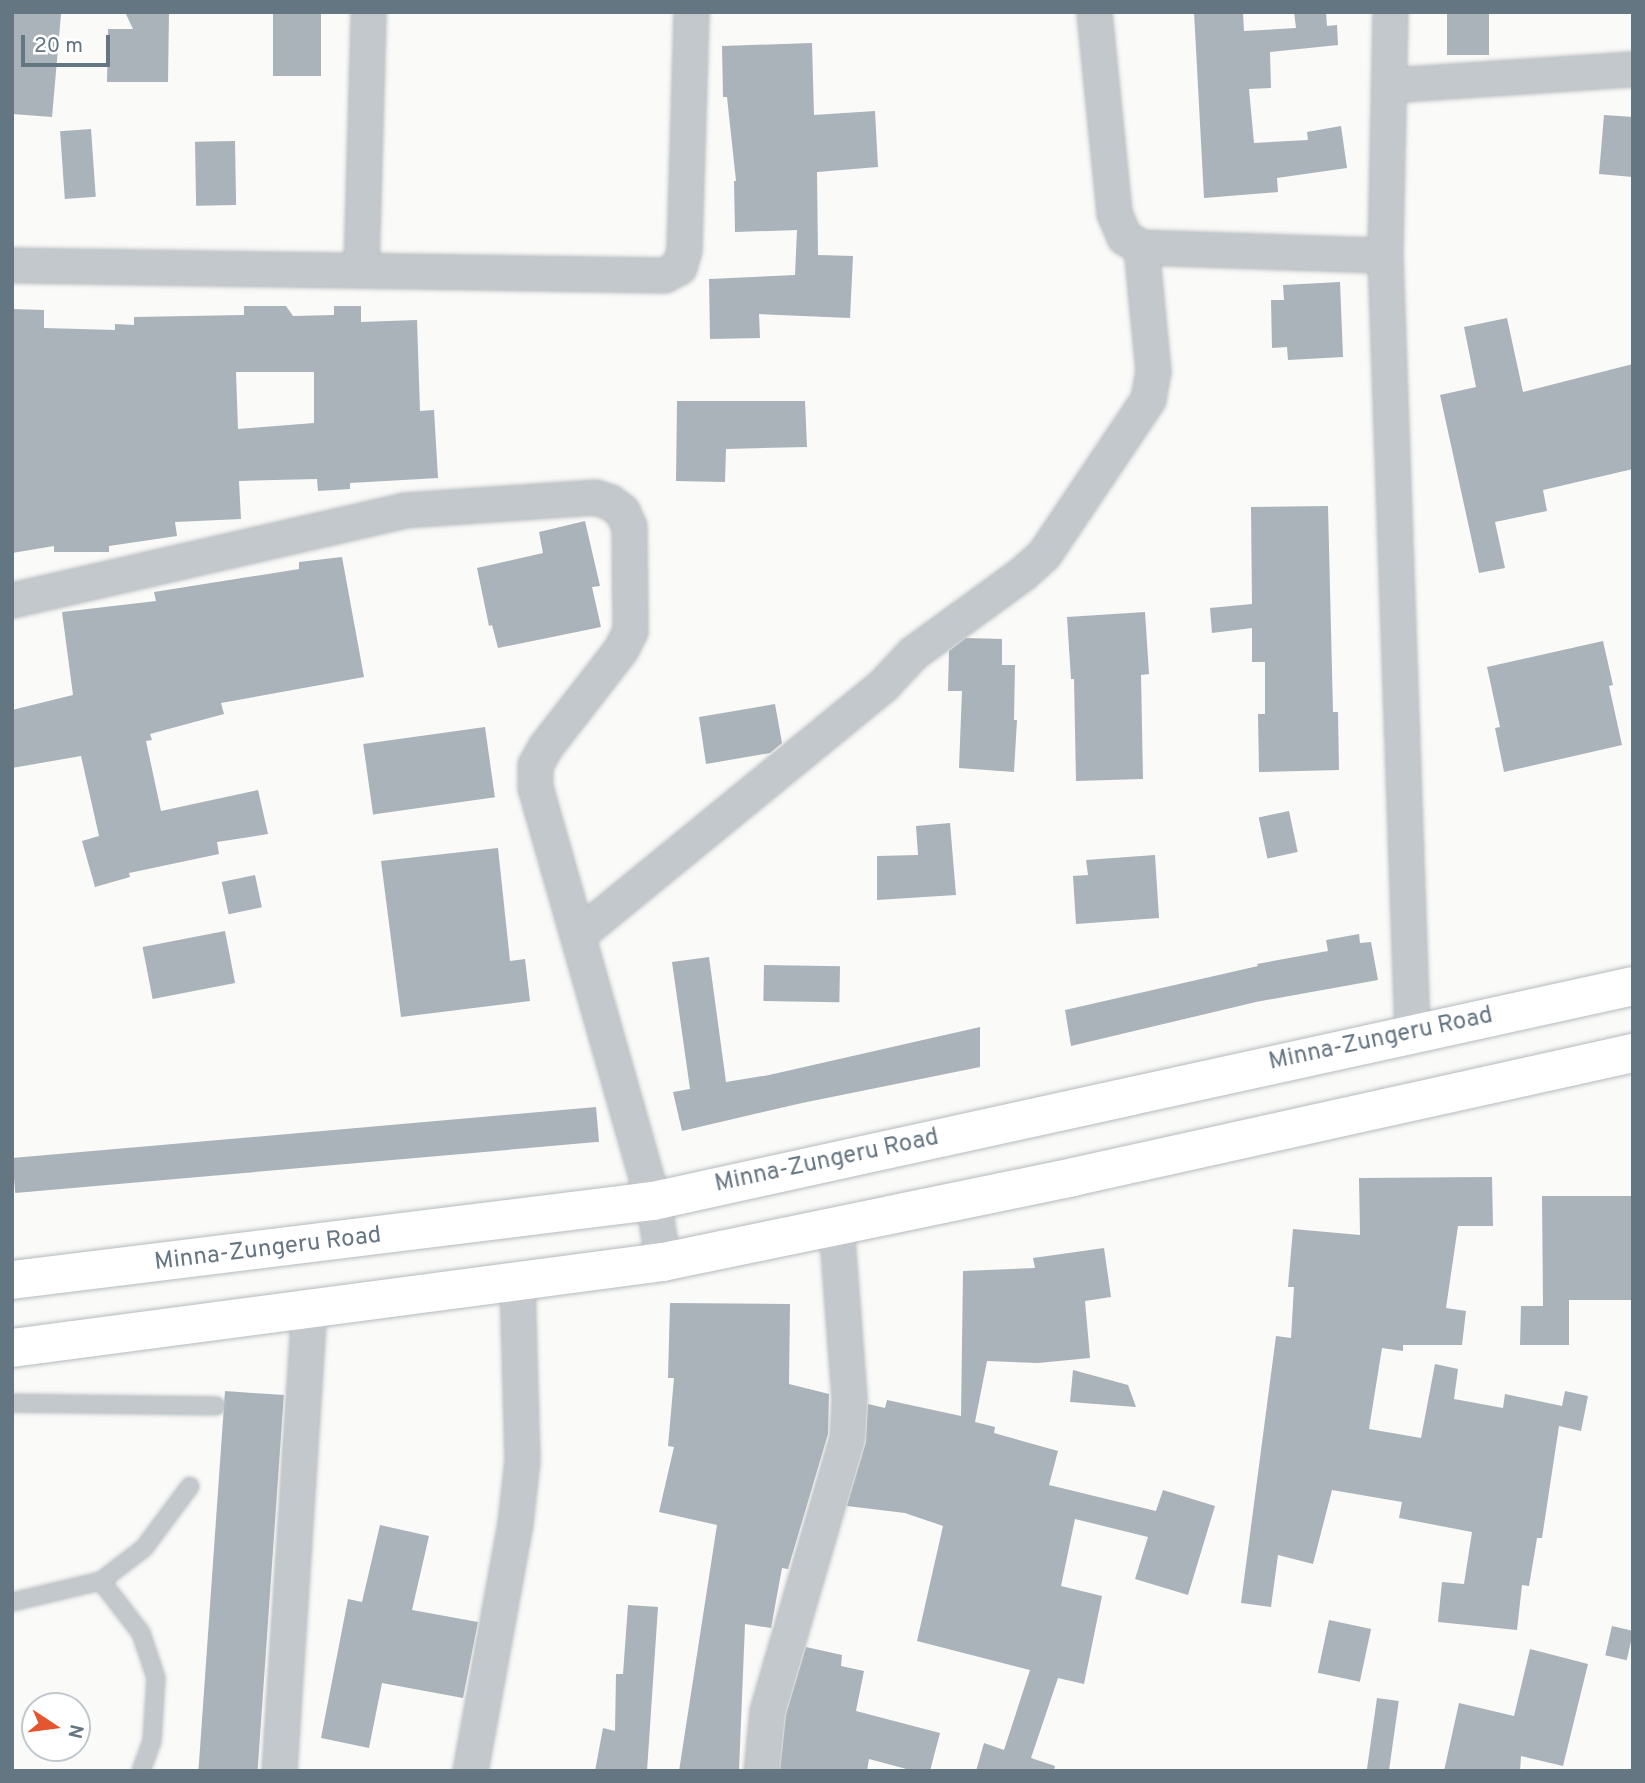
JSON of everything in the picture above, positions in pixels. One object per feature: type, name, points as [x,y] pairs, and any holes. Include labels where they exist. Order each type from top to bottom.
[{"type":"main road","name":"Minna-Zungeru Road","points":[[12,1280],[653,1201],[1633,986]]},
{"type":"main road","points":[[12,1348],[309,1311],[663,1262],[1633,1053]]},
{"type":"street","points":[[361,269],[368,12]]},
{"type":"street","points":[[12,265],[664,275],[679,267],[684,249],[691,12]]},
{"type":"street","points":[[1094,12],[1114,213],[1124,237],[1141,247],[1385,255]]},
{"type":"street","points":[[1390,12],[1385,255],[1412,1033]]},
{"type":"street","points":[[1389,85],[1633,69]]},
{"type":"street","points":[[579,934],[884,684],[913,653],[1023,573],[1044,554],[1148,400],[1153,371],[1141,247]]},
{"type":"street","points":[[12,600],[404,510],[595,497],[610,502],[622,511],[629,527],[630,631],[621,649],[545,747],[535,765],[535,788],[579,934],[653,1201],[663,1262]]},
{"type":"street","points":[[761,1771],[767,1711],[847,1437],[849,1397],[836,1226]]},
{"type":"street","points":[[470,1771],[515,1524],[522,1460],[517,1283]]},
{"type":"street","points":[[279,1771],[309,1311]]},
{"type":"lane","points":[[12,1403],[216,1406]]},
{"type":"lane","points":[[12,1602],[101,1581],[144,1548],[190,1486]]},
{"type":"lane","points":[[101,1581],[141,1633],[156,1678],[152,1741],[141,1771]]},
{"type":"building","points":[[12,12],[61,14],[52,117],[12,114]]},
{"type":"building","points":[[125,12],[169,12],[168,82],[107,82],[108,29],[133,29]]},
{"type":"building","points":[[273,12],[321,12],[321,76],[273,76]]},
{"type":"building","points":[[1194,12],[1243,12],[1244,31],[1296,28],[1294,12],[1326,12],[1327,26],[1337,25],[1338,45],[1270,52],[1271,88],[1249,89],[1254,143],[1308,140],[1307,132],[1341,126],[1347,168],[1277,178],[1278,192],[1204,198]]},
{"type":"building","points":[[1447,12],[1489,12],[1489,55],[1447,55]]},
{"type":"building","points":[[812,43],[814,115],[875,111],[878,167],[817,172],[818,255],[853,256],[850,318],[759,314],[760,338],[710,339],[709,279],[795,275],[797,230],[735,232],[736,181],[727,97],[723,97],[722,46]]},
{"type":"building","points":[[1604,115],[1633,117],[1633,177],[1599,174]]},
{"type":"building","points":[[91,129],[96,197],[65,199],[60,131]]},
{"type":"building","points":[[235,141],[236,205],[196,206],[195,142]]},
{"type":"building","points":[[1340,282],[1343,357],[1288,360],[1287,347],[1272,348],[1271,300],[1284,300],[1283,285]]},
{"type":"building","points":[[244,306],[286,306],[293,316],[334,315],[334,306],[361,306],[361,322],[417,320],[420,411],[434,410],[438,478],[350,483],[350,489],[318,491],[317,479],[239,481],[241,519],[175,522],[177,536],[109,546],[109,552],[54,552],[54,546],[12,553],[12,309],[44,310],[44,328],[115,330],[115,324],[134,325],[134,317],[244,315]],"holes":[[[236,372],[314,372],[314,423],[238,429]]]},
{"type":"building","points":[[1507,318],[1523,392],[1633,364],[1633,469],[1543,490],[1547,511],[1495,522],[1505,568],[1479,573],[1440,395],[1476,387],[1464,327]]},
{"type":"building","points":[[677,401],[805,401],[807,447],[726,449],[725,482],[676,481]]},
{"type":"building","points":[[1328,506],[1333,712],[1338,712],[1339,770],[1259,772],[1258,714],[1265,714],[1265,662],[1252,662],[1252,628],[1212,633],[1210,608],[1252,604],[1251,507]]},
{"type":"building","points":[[585,521],[600,586],[592,587],[601,627],[498,648],[492,625],[489,626],[477,568],[543,553],[539,532]]},
{"type":"building","points":[[342,557],[364,677],[221,703],[224,714],[150,734],[152,740],[146,741],[161,811],[258,790],[268,834],[217,842],[219,854],[129,873],[130,877],[95,887],[82,841],[99,836],[81,756],[12,768],[12,710],[73,695],[62,612],[156,601],[154,592],[299,569],[299,562]]},
{"type":"building","points":[[1145,612],[1149,674],[1141,675],[1143,779],[1076,781],[1074,679],[1071,679],[1067,617]]},
{"type":"building","points":[[966,638],[1002,639],[1002,665],[1015,665],[1014,720],[1017,720],[1014,772],[959,768],[962,691],[948,691],[949,651]]},
{"type":"building","points":[[1603,641],[1613,685],[1609,686],[1622,745],[1504,772],[1495,728],[1500,727],[1487,667]]},
{"type":"building","points":[[775,704],[782,743],[770,753],[706,764],[699,717]]},
{"type":"building","points":[[485,727],[495,797],[373,814],[363,744]]},
{"type":"building","points":[[1289,811],[1298,852],[1267,859],[1259,817]]},
{"type":"building","points":[[950,823],[956,895],[877,900],[877,856],[918,855],[916,826]]},
{"type":"building","points":[[498,848],[510,961],[525,959],[530,1001],[401,1017],[381,861]]},
{"type":"building","points":[[1155,855],[1159,918],[1076,924],[1073,876],[1088,875],[1086,860]]},
{"type":"building","points":[[255,875],[262,907],[229,914],[222,882]]},
{"type":"building","points":[[225,931],[235,983],[153,999],[143,947]]},
{"type":"building","points":[[1359,934],[1360,943],[1371,942],[1378,980],[1256,1002],[1071,1046],[1065,1010],[1258,966],[1257,964],[1328,951],[1326,940]]},
{"type":"building","points":[[709,957],[726,1082],[769,1075],[980,1027],[980,1067],[802,1103],[682,1131],[673,1092],[690,1089],[672,962]]},
{"type":"building","points":[[764,965],[840,966],[839,1002],[763,1001]]},
{"type":"building","points":[[596,1107],[599,1142],[15,1193],[12,1158]]},
{"type":"building","points":[[1492,1177],[1493,1226],[1458,1226],[1446,1308],[1466,1311],[1462,1345],[1403,1345],[1403,1351],[1382,1348],[1369,1429],[1421,1438],[1435,1364],[1458,1369],[1454,1399],[1503,1408],[1505,1394],[1562,1406],[1565,1391],[1588,1396],[1581,1431],[1559,1426],[1542,1538],[1537,1538],[1529,1586],[1522,1585],[1517,1630],[1438,1622],[1442,1582],[1464,1584],[1472,1532],[1399,1518],[1402,1502],[1332,1490],[1313,1564],[1278,1555],[1271,1607],[1241,1603],[1276,1336],[1291,1338],[1294,1287],[1288,1287],[1293,1229],[1360,1235],[1359,1178]]},
{"type":"building","points":[[1542,1196],[1633,1196],[1633,1300],[1569,1300],[1569,1345],[1520,1345],[1521,1306],[1543,1306]]},
{"type":"building","points":[[1104,1248],[1111,1297],[1085,1301],[1090,1358],[1038,1363],[987,1361],[975,1422],[995,1427],[994,1433],[1058,1451],[1049,1485],[1156,1511],[1163,1490],[1215,1506],[1188,1595],[1135,1579],[1148,1537],[1075,1519],[1061,1586],[1102,1596],[1084,1684],[1058,1678],[1031,1758],[1055,1766],[1054,1771],[976,1771],[984,1743],[1004,1750],[1030,1670],[917,1641],[943,1526],[905,1513],[847,1506],[866,1442],[868,1404],[885,1408],[887,1400],[961,1416],[963,1271],[1035,1268],[1033,1258]]},
{"type":"building","points":[[670,1303],[790,1304],[789,1384],[829,1394],[828,1434],[788,1569],[782,1568],[771,1628],[745,1624],[739,1771],[679,1771],[717,1525],[659,1512],[674,1447],[668,1446],[674,1378],[668,1378]]},
{"type":"building","points":[[1073,1370],[1128,1385],[1136,1407],[1070,1402]]},
{"type":"building","points":[[225,1391],[284,1395],[258,1771],[198,1771]]},
{"type":"building","points":[[380,1525],[429,1536],[412,1610],[478,1622],[463,1698],[382,1683],[369,1748],[321,1738],[348,1599],[362,1602]]},
{"type":"building","points":[[628,1605],[658,1607],[647,1771],[595,1771],[603,1728],[615,1731],[616,1674],[623,1674]]},
{"type":"building","points":[[1329,1620],[1371,1629],[1360,1682],[1318,1673]]},
{"type":"building","points":[[1612,1626],[1633,1631],[1627,1660],[1605,1655]]},
{"type":"building","points":[[806,1647],[842,1655],[841,1666],[864,1671],[856,1711],[940,1733],[930,1771],[914,1771],[869,1759],[867,1771],[780,1771],[786,1715]]},
{"type":"building","points":[[1530,1649],[1588,1664],[1563,1766],[1521,1756],[1520,1771],[1444,1771],[1459,1703],[1514,1716]]},
{"type":"building","points":[[1377,1698],[1399,1701],[1389,1771],[1367,1771]]}]
